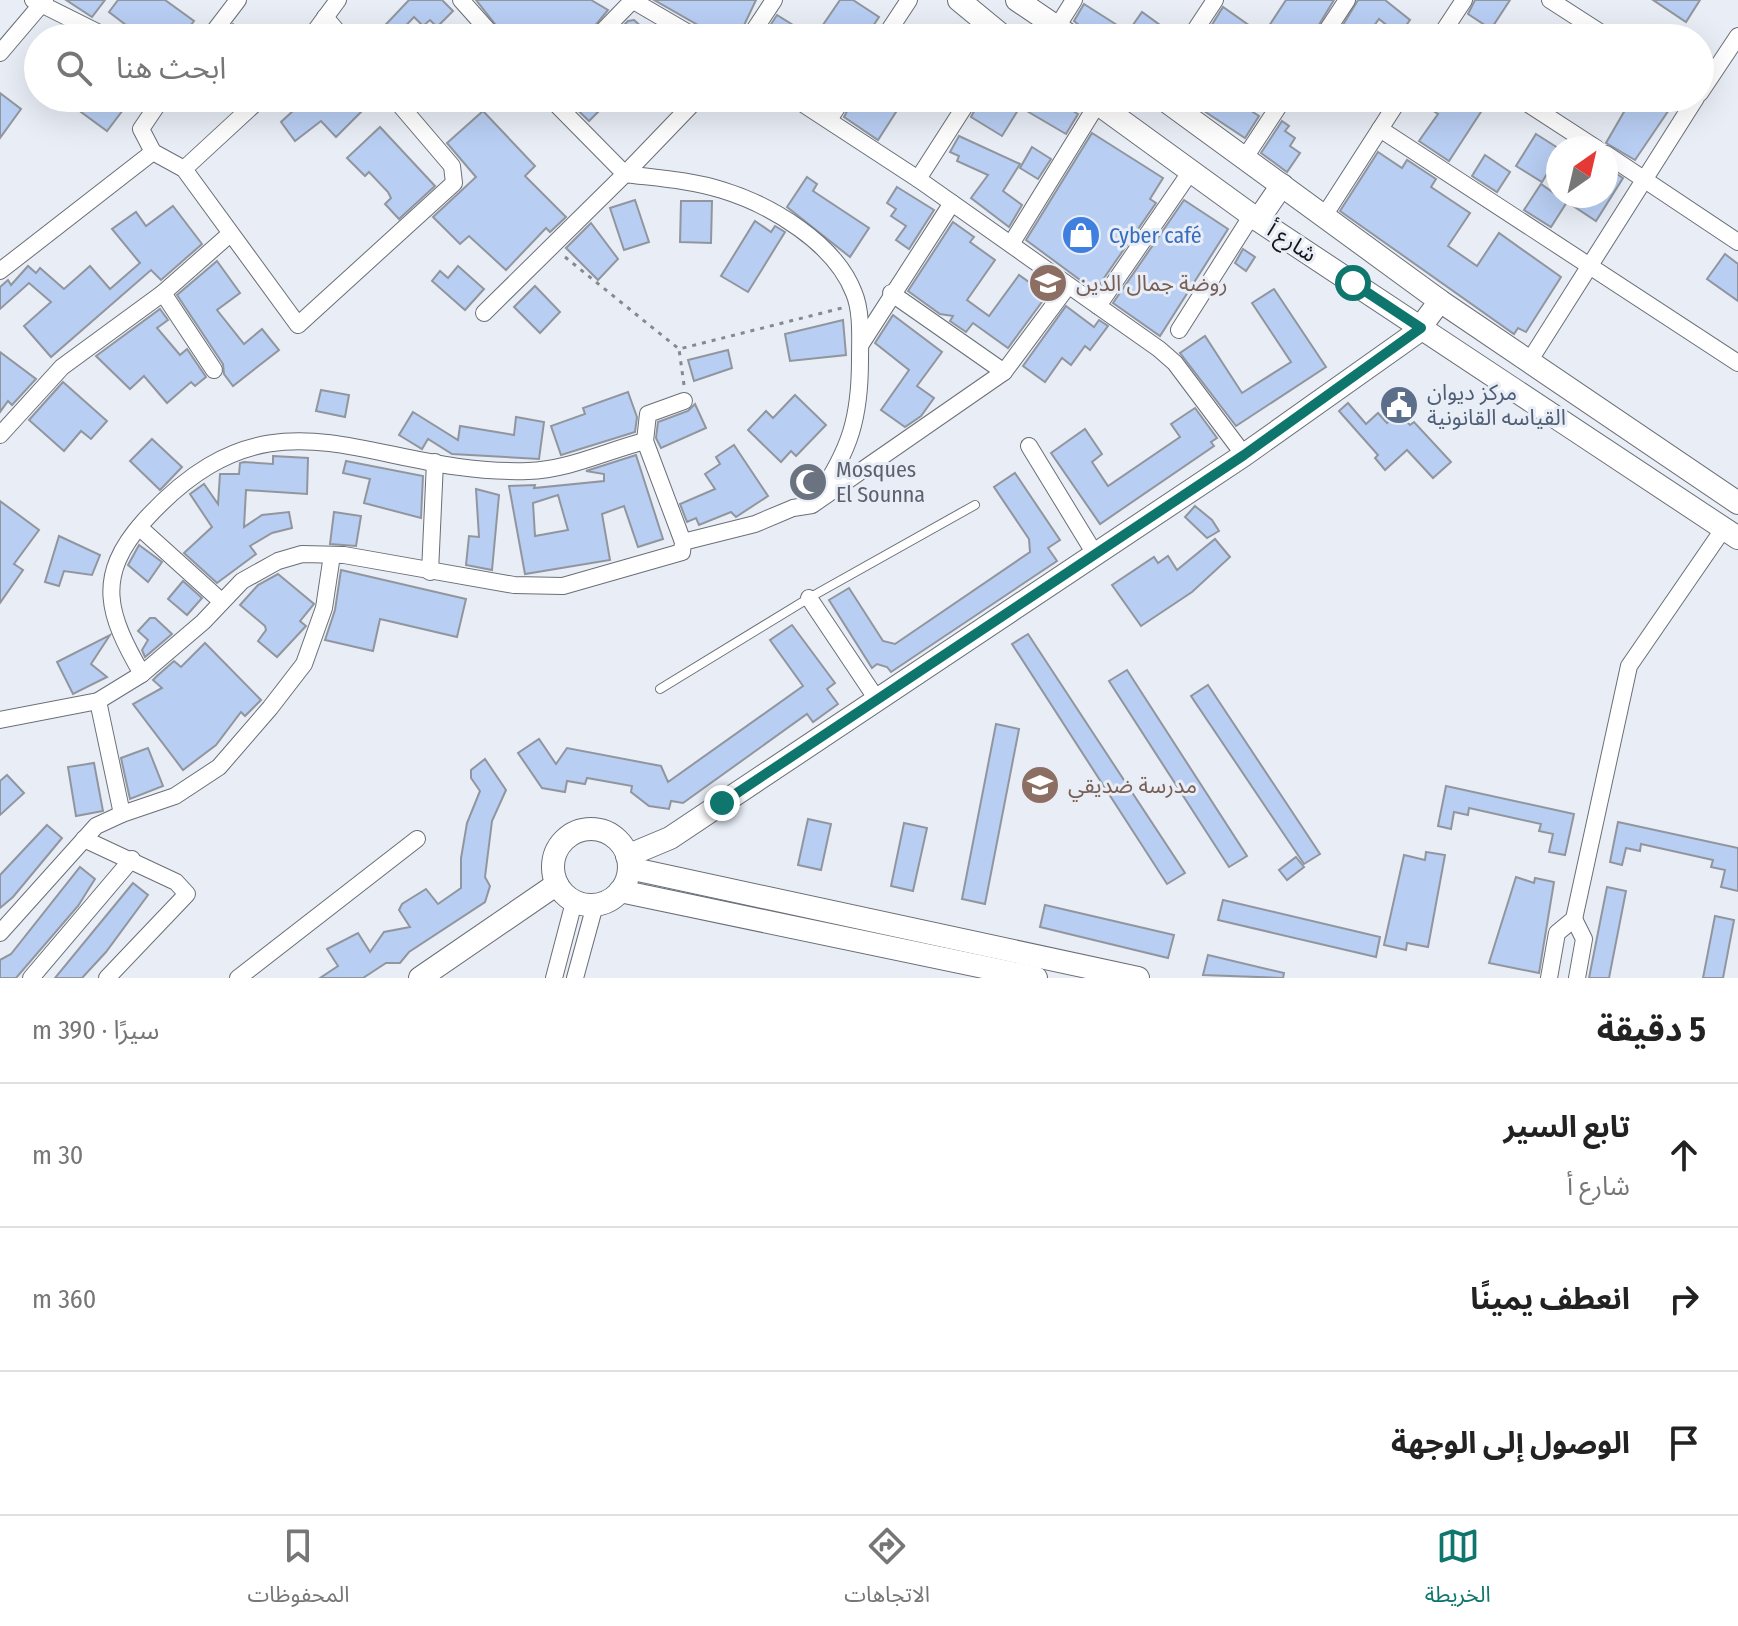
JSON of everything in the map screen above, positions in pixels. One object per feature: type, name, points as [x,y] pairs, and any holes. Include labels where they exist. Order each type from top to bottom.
[{"type":"street","points":[[220,24],[238,0]]},
{"type":"street","points":[[320,24],[338,0]]},
{"type":"street","points":[[461,0],[482,24]]},
{"type":"street","points":[[610,24],[633,0],[673,24]]},
{"type":"street","points":[[758,24],[774,0]]},
{"type":"street","points":[[893,24],[909,0]]},
{"type":"street","points":[[959,0],[988,24]]},
{"type":"street","points":[[1017,0],[1053,24]]},
{"type":"street","points":[[1067,24],[1074,0]]},
{"type":"street","points":[[1199,24],[1215,0]]},
{"type":"street","points":[[1331,24],[1347,0]]},
{"type":"street","points":[[1448,24],[1464,0]]},
{"type":"street","points":[[1550,0],[1587,24]]},
{"type":"street","points":[[0,53],[40,2],[82,24]]},
{"type":"street","points":[[325,17],[331,24]]},
{"type":"street","points":[[1714,72],[1738,36]]},
{"type":"street","points":[[153,112],[141,129],[153,152],[184,169],[293,322],[303,323],[454,183],[452,166],[406,112]]},
{"type":"street","points":[[184,169],[246,112]]},
{"type":"street","points":[[564,112],[625,174],[722,190],[782,218],[807,236],[844,272],[858,305],[859,401],[842,462],[812,505]]},
{"type":"street","points":[[484,313],[685,112]]},
{"type":"street","points":[[816,112],[1011,244],[1175,363],[1244,455]]},
{"type":"street","points":[[829,120],[834,112]]},
{"type":"street","points":[[918,179],[961,112]]},
{"type":"street","points":[[1011,244],[1088,112]]},
{"type":"street","name":"شارع أ","points":[[1109,112],[1255,218],[1731,533]]},
{"type":"street","name":"شارع أ","points":[[1182,112],[1440,301],[1738,503]]},
{"type":"street","points":[[1246,156],[1275,112]]},
{"type":"street","points":[[1324,216],[1391,112]]},
{"type":"street","points":[[1541,112],[1578,136]]},
{"type":"street","points":[[1530,360],[1687,112]]},
{"type":"street","points":[[1380,129],[1738,363]]},
{"type":"street","points":[[0,271],[153,152]]},
{"type":"street","points":[[1618,162],[1738,242]]},
{"type":"street","points":[[1098,306],[1191,171]]},
{"type":"street","points":[[1179,330],[1255,218],[1282,185]]},
{"type":"street","points":[[860,346],[891,293],[952,203]]},
{"type":"street","points":[[0,435],[62,367],[163,293],[230,234]]},
{"type":"street","points":[[683,542],[755,524],[793,508],[812,505],[1004,372],[1068,286]]},
{"type":"street","points":[[163,293],[214,370]]},
{"type":"street","points":[[891,293],[1004,372]]},
{"type":"street","points":[[620,891],[628,862],[670,838],[1244,455],[1421,328],[1440,301]]},
{"type":"street","points":[[0,720],[98,701],[142,674],[203,622],[242,581],[278,561],[302,554],[332,555],[514,585],[563,586],[682,552],[683,542],[645,441],[648,414],[684,401]]},
{"type":"street","points":[[142,674],[119,634],[110,587],[115,565],[139,527],[213,461],[268,441],[303,441],[435,462],[529,471],[576,463],[645,441]]},
{"type":"street","points":[[1029,446],[1095,554]]},
{"type":"street","points":[[430,572],[435,462]]},
{"type":"street","points":[[139,527],[221,601]]},
{"type":"street","points":[[1549,978],[1557,933],[1574,919],[1629,666],[1731,533]]},
{"type":"street","points":[[0,933],[96,826],[175,796],[219,767],[304,664],[324,608],[332,555]]},
{"type":"street","points":[[809,598],[876,698]]},
{"type":"street","points":[[98,701],[122,814]]},
{"type":"street","points":[[585,903],[557,884],[553,872],[558,848],[576,832],[601,831],[612,836],[628,862],[1138,978]]},
{"type":"street","points":[[84,839],[176,882],[187,894],[107,978]]},
{"type":"street","points":[[238,978],[417,839]]},
{"type":"street","points":[[31,978],[132,859]]},
{"type":"street","points":[[420,978],[557,884]]},
{"type":"street","points":[[554,978],[585,903],[620,891],[1036,978]]},
{"type":"street","points":[[575,978],[585,903]]},
{"type":"street","points":[[1574,919],[1584,939],[1577,978]]},
{"type":"lane","points":[[660,689],[809,598],[975,505]]},
{"type":"path","points":[[552,247],[679,349],[684,401]]},
{"type":"path","points":[[679,349],[858,305]]},
{"type":"building","points":[[66,0],[105,0],[92,17]]},
{"type":"building","points":[[118,0],[165,0],[194,21],[192,24],[125,24],[109,12]]},
{"type":"building","points":[[409,0],[442,0],[453,11],[440,24],[430,20],[421,24],[414,17],[407,24],[386,24]]},
{"type":"building","points":[[476,0],[591,0],[608,10],[596,24],[495,24]]},
{"type":"building","points":[[654,0],[756,0],[745,24],[696,24]]},
{"type":"building","points":[[840,0],[853,0],[879,17],[874,24],[824,24]]},
{"type":"building","points":[[1286,0],[1334,0],[1319,24],[1270,24]]},
{"type":"building","points":[[1358,0],[1385,0],[1410,20],[1407,24],[1385,24],[1379,19],[1375,24],[1343,24]]},
{"type":"building","points":[[1475,0],[1510,0],[1494,24],[1483,24],[1468,14]]},
{"type":"building","points":[[1653,0],[1700,0],[1686,22]]},
{"type":"building","points":[[1084,4],[1115,24],[1078,24],[1074,21]]},
{"type":"building","points":[[1223,7],[1247,24],[1212,24]]},
{"type":"building","points":[[1142,12],[1159,24],[1134,24]]},
{"type":"building","points":[[777,15],[791,24],[771,24]]},
{"type":"building","points":[[0,93],[21,109],[0,138]]},
{"type":"building","points":[[81,112],[121,112],[107,131]]},
{"type":"building","points":[[292,112],[361,112],[336,137],[321,121],[295,141],[281,122]]},
{"type":"building","points":[[484,112],[535,166],[525,176],[566,217],[550,232],[546,228],[506,270],[469,236],[460,244],[433,217],[476,177],[447,143]]},
{"type":"building","points":[[580,112],[598,112],[589,121]]},
{"type":"building","points":[[847,112],[896,112],[878,140],[844,117]]},
{"type":"building","points":[[974,112],[1017,112],[1002,136],[971,117]]},
{"type":"building","points":[[1029,112],[1075,112],[1078,114],[1066,134]]},
{"type":"building","points":[[1206,112],[1253,112],[1259,116],[1245,138]]},
{"type":"building","points":[[1435,112],[1481,112],[1449,161],[1419,141],[1438,114]]},
{"type":"building","points":[[1624,112],[1668,112],[1635,160],[1618,150],[1618,136],[1610,136]]},
{"type":"building","points":[[1282,121],[1289,126],[1285,131],[1295,138],[1290,146],[1300,153],[1287,172],[1261,153]]},
{"type":"building","points":[[380,127],[435,186],[399,219],[385,204],[391,198],[388,192],[369,172],[365,176],[347,158]]},
{"type":"building","points":[[1092,133],[1163,178],[1150,199],[1156,203],[1095,291],[1026,240]]},
{"type":"building","points":[[1536,134],[1546,140],[1546,176],[1542,182],[1516,166]]},
{"type":"building","points":[[959,136],[1020,164],[1003,191],[1022,205],[1009,227],[971,198],[988,175],[957,161],[959,156],[950,152]]},
{"type":"building","points":[[1032,147],[1051,159],[1038,179],[1020,168]]},
{"type":"building","points":[[1378,152],[1402,168],[1407,160],[1436,179],[1431,187],[1470,213],[1448,246],[1477,266],[1499,233],[1561,277],[1526,332],[1518,328],[1514,334],[1340,211]]},
{"type":"building","points":[[1485,155],[1510,172],[1497,192],[1472,176]]},
{"type":"building","points":[[807,177],[817,184],[813,191],[869,228],[850,257],[787,207]]},
{"type":"building","points":[[1541,184],[1546,188],[1546,208],[1563,208],[1551,227],[1524,210]]},
{"type":"building","points":[[897,187],[934,210],[909,249],[896,240],[906,226],[891,216],[896,209],[887,203]]},
{"type":"building","points":[[635,200],[649,242],[624,250],[610,208]]},
{"type":"building","points":[[1184,200],[1228,229],[1160,336],[1113,303]]},
{"type":"building","points":[[681,201],[712,201],[711,243],[680,242]]},
{"type":"building","points":[[173,206],[202,244],[161,280],[151,270],[51,357],[24,326],[51,302],[29,283],[0,309],[0,287],[8,280],[11,285],[28,266],[36,273],[40,268],[64,289],[90,266],[110,289],[140,263],[112,229],[136,212],[146,226]]},
{"type":"building","points":[[1576,208],[1604,208],[1596,221]]},
{"type":"building","points":[[755,221],[771,232],[775,226],[785,232],[748,292],[721,276]]},
{"type":"building","points":[[953,222],[974,237],[970,242],[995,260],[967,300],[989,316],[1019,275],[1047,295],[1008,348],[973,323],[966,332],[950,321],[953,316],[940,314],[908,291]]},
{"type":"building","points":[[591,223],[618,259],[598,280],[566,248]]},
{"type":"building","points":[[1243,249],[1255,257],[1246,271],[1235,263]]},
{"type":"building","points":[[1725,254],[1738,264],[1738,301],[1707,279]]},
{"type":"building","points":[[217,261],[240,293],[217,310],[244,344],[262,329],[279,350],[233,386],[224,374],[223,364],[177,295]]},
{"type":"building","points":[[458,266],[484,289],[465,310],[432,281],[440,271],[448,278]]},
{"type":"building","points":[[535,286],[560,312],[540,333],[514,307]]},
{"type":"building","points":[[1274,289],[1326,367],[1236,426],[1180,353],[1205,336],[1242,393],[1291,362],[1252,303]]},
{"type":"building","points":[[1066,306],[1094,327],[1099,320],[1108,326],[1090,350],[1085,346],[1071,365],[1062,358],[1045,382],[1023,366]]},
{"type":"building","points":[[160,309],[168,320],[157,328],[180,355],[187,349],[206,377],[195,386],[191,382],[167,403],[144,376],[130,389],[96,356]]},
{"type":"building","points":[[893,315],[942,352],[917,386],[934,398],[921,416],[905,427],[881,410],[909,370],[875,343]]},
{"type":"building","points":[[843,320],[846,355],[790,361],[785,334]]},
{"type":"building","points":[[728,350],[732,368],[694,381],[688,360]]},
{"type":"building","points":[[0,352],[36,379],[12,405],[8,401],[0,412]]},
{"type":"building","points":[[63,382],[107,421],[91,439],[81,431],[64,451],[29,420]]},
{"type":"building","points":[[321,390],[349,395],[345,417],[316,411]]},
{"type":"building","points":[[628,392],[637,417],[635,432],[561,455],[551,426],[585,414],[583,408]]},
{"type":"building","points":[[795,395],[826,425],[796,456],[791,451],[781,462],[748,430],[766,411],[773,418]]},
{"type":"building","points":[[1348,403],[1366,424],[1378,413],[1387,423],[1398,413],[1410,425],[1414,422],[1451,462],[1433,478],[1407,450],[1385,470],[1375,458],[1378,455],[1339,411]]},
{"type":"building","points":[[695,404],[706,428],[661,448],[656,438],[658,422],[688,411]]},
{"type":"building","points":[[1195,408],[1217,438],[1211,442],[1214,446],[1100,524],[1051,453],[1085,429],[1102,454],[1092,462],[1108,486],[1180,437],[1171,424]]},
{"type":"building","points":[[413,412],[458,440],[460,426],[514,435],[516,417],[544,422],[539,459],[452,454],[428,439],[422,449],[399,435]]},
{"type":"building","points":[[152,439],[182,467],[160,490],[130,461]]},
{"type":"building","points":[[734,445],[768,496],[736,517],[731,512],[699,525],[696,518],[687,522],[680,504],[715,489],[705,474],[720,464],[716,457]]},
{"type":"building","points":[[636,455],[663,539],[638,547],[624,506],[602,514],[610,560],[525,574],[509,486],[535,485],[534,488],[604,481],[604,474],[586,471]],"holes":[[[558,495],[568,530],[535,536],[533,503]]]},
{"type":"building","points":[[273,456],[308,458],[307,494],[246,490],[244,527],[262,515],[289,512],[292,528],[272,533],[250,546],[256,554],[217,583],[184,553],[212,527],[190,494],[204,484],[218,504],[220,474],[239,474],[240,463],[244,462],[273,464]]},
{"type":"building","points":[[346,461],[423,476],[421,518],[364,503],[370,479],[343,473]]},
{"type":"building","points":[[1015,473],[1060,540],[1048,548],[1057,561],[891,672],[877,664],[872,668],[829,600],[849,588],[883,641],[895,644],[1030,552],[1029,539],[994,487]]},
{"type":"building","points":[[476,489],[499,495],[492,570],[466,565],[469,536],[479,537]]},
{"type":"building","points":[[0,501],[39,530],[14,564],[23,570],[0,603]]},
{"type":"building","points":[[1195,506],[1212,520],[1219,531],[1207,538],[1185,517]]},
{"type":"building","points":[[334,512],[361,516],[356,546],[330,544]]},
{"type":"building","points":[[59,536],[100,555],[92,575],[64,571],[59,586],[45,582]]},
{"type":"building","points":[[1215,539],[1230,557],[1192,592],[1141,626],[1112,585],[1154,557],[1158,563],[1168,556],[1177,570]]},
{"type":"building","points":[[139,545],[162,562],[148,582],[128,565]]},
{"type":"building","points":[[341,570],[466,599],[457,637],[380,619],[373,651],[325,640],[335,610]]},
{"type":"building","points":[[278,574],[314,604],[300,621],[306,626],[277,657],[258,641],[266,630],[265,626],[240,605],[258,585]]},
{"type":"building","points":[[183,581],[202,598],[187,615],[168,599]]},
{"type":"building","points":[[150,618],[155,618],[172,634],[145,657],[142,650],[148,640],[138,631]]},
{"type":"building","points":[[792,625],[835,683],[827,689],[838,704],[813,722],[807,714],[683,803],[671,801],[669,809],[649,806],[631,792],[632,786],[587,778],[585,784],[567,781],[565,792],[542,788],[518,753],[539,739],[556,764],[567,748],[661,766],[668,782],[803,686],[770,640]]},
{"type":"building","points":[[1028,634],[1185,873],[1167,884],[1012,644]]},
{"type":"building","points":[[110,635],[91,664],[107,677],[73,694],[57,662]]},
{"type":"building","points":[[205,643],[261,700],[245,716],[241,712],[216,745],[183,770],[133,704],[162,688],[153,680],[174,661],[181,667]]},
{"type":"building","points":[[1127,670],[1247,856],[1229,867],[1109,681]]},
{"type":"building","points":[[1208,685],[1320,854],[1304,864],[1191,696]]},
{"type":"building","points":[[996,724],[1019,729],[985,904],[962,899]]},
{"type":"building","points":[[148,748],[163,786],[130,799],[121,758]]},
{"type":"building","points":[[485,759],[506,790],[492,821],[485,877],[490,886],[485,902],[409,952],[400,963],[386,963],[363,978],[320,978],[338,966],[327,949],[358,933],[370,952],[384,932],[410,927],[399,910],[402,904],[426,889],[438,904],[461,888],[461,858],[467,823],[480,791],[471,778],[471,770]]},
{"type":"building","points":[[94,763],[103,811],[76,816],[68,767]]},
{"type":"building","points":[[7,775],[24,793],[0,815],[0,781]]},
{"type":"building","points":[[1446,786],[1574,814],[1565,855],[1549,852],[1553,834],[1539,831],[1541,824],[1469,808],[1468,815],[1454,812],[1451,829],[1438,826]]},
{"type":"building","points":[[808,819],[831,824],[821,870],[798,865]]},
{"type":"building","points":[[1618,822],[1738,848],[1738,891],[1721,887],[1725,870],[1711,867],[1713,860],[1641,844],[1640,851],[1626,848],[1622,865],[1610,862]]},
{"type":"building","points":[[904,823],[927,828],[913,891],[891,886]]},
{"type":"building","points":[[47,825],[62,838],[13,897],[0,908],[0,875]]},
{"type":"building","points":[[1426,852],[1445,855],[1428,947],[1407,943],[1406,950],[1384,945],[1404,855],[1425,860]]},
{"type":"building","points":[[1296,857],[1304,867],[1287,880],[1279,870]]},
{"type":"building","points":[[80,867],[95,879],[78,906],[16,978],[0,978],[0,960],[11,954]]},
{"type":"building","points":[[1516,877],[1534,883],[1535,878],[1554,882],[1539,973],[1489,963]]},
{"type":"building","points":[[133,883],[148,895],[106,952],[82,978],[55,978]]},
{"type":"building","points":[[1607,887],[1626,891],[1609,978],[1589,978]]},
{"type":"building","points":[[1223,900],[1380,937],[1376,957],[1218,920]]},
{"type":"building","points":[[1045,905],[1174,935],[1168,958],[1040,927]]},
{"type":"building","points":[[1715,916],[1734,920],[1723,978],[1703,978]]},
{"type":"building","points":[[1208,955],[1284,973],[1283,978],[1203,975]]},
{"type":"place","name":"Cyber café","points":[[1081,235]]},
{"type":"place","name":"روضة جمال الدين","points":[[1048,283]]},
{"type":"place","name":"مركز ديوان القياسه القانونية","points":[[1399,405]]},
{"type":"place","name":"Mosques El Sounna","points":[[808,482]]},
{"type":"place","name":"مدرسة ضديقي","points":[[1040,785]]},
{"type":"route","points":[[722,803],[1244,455],[1421,328],[1353,283]]}]
